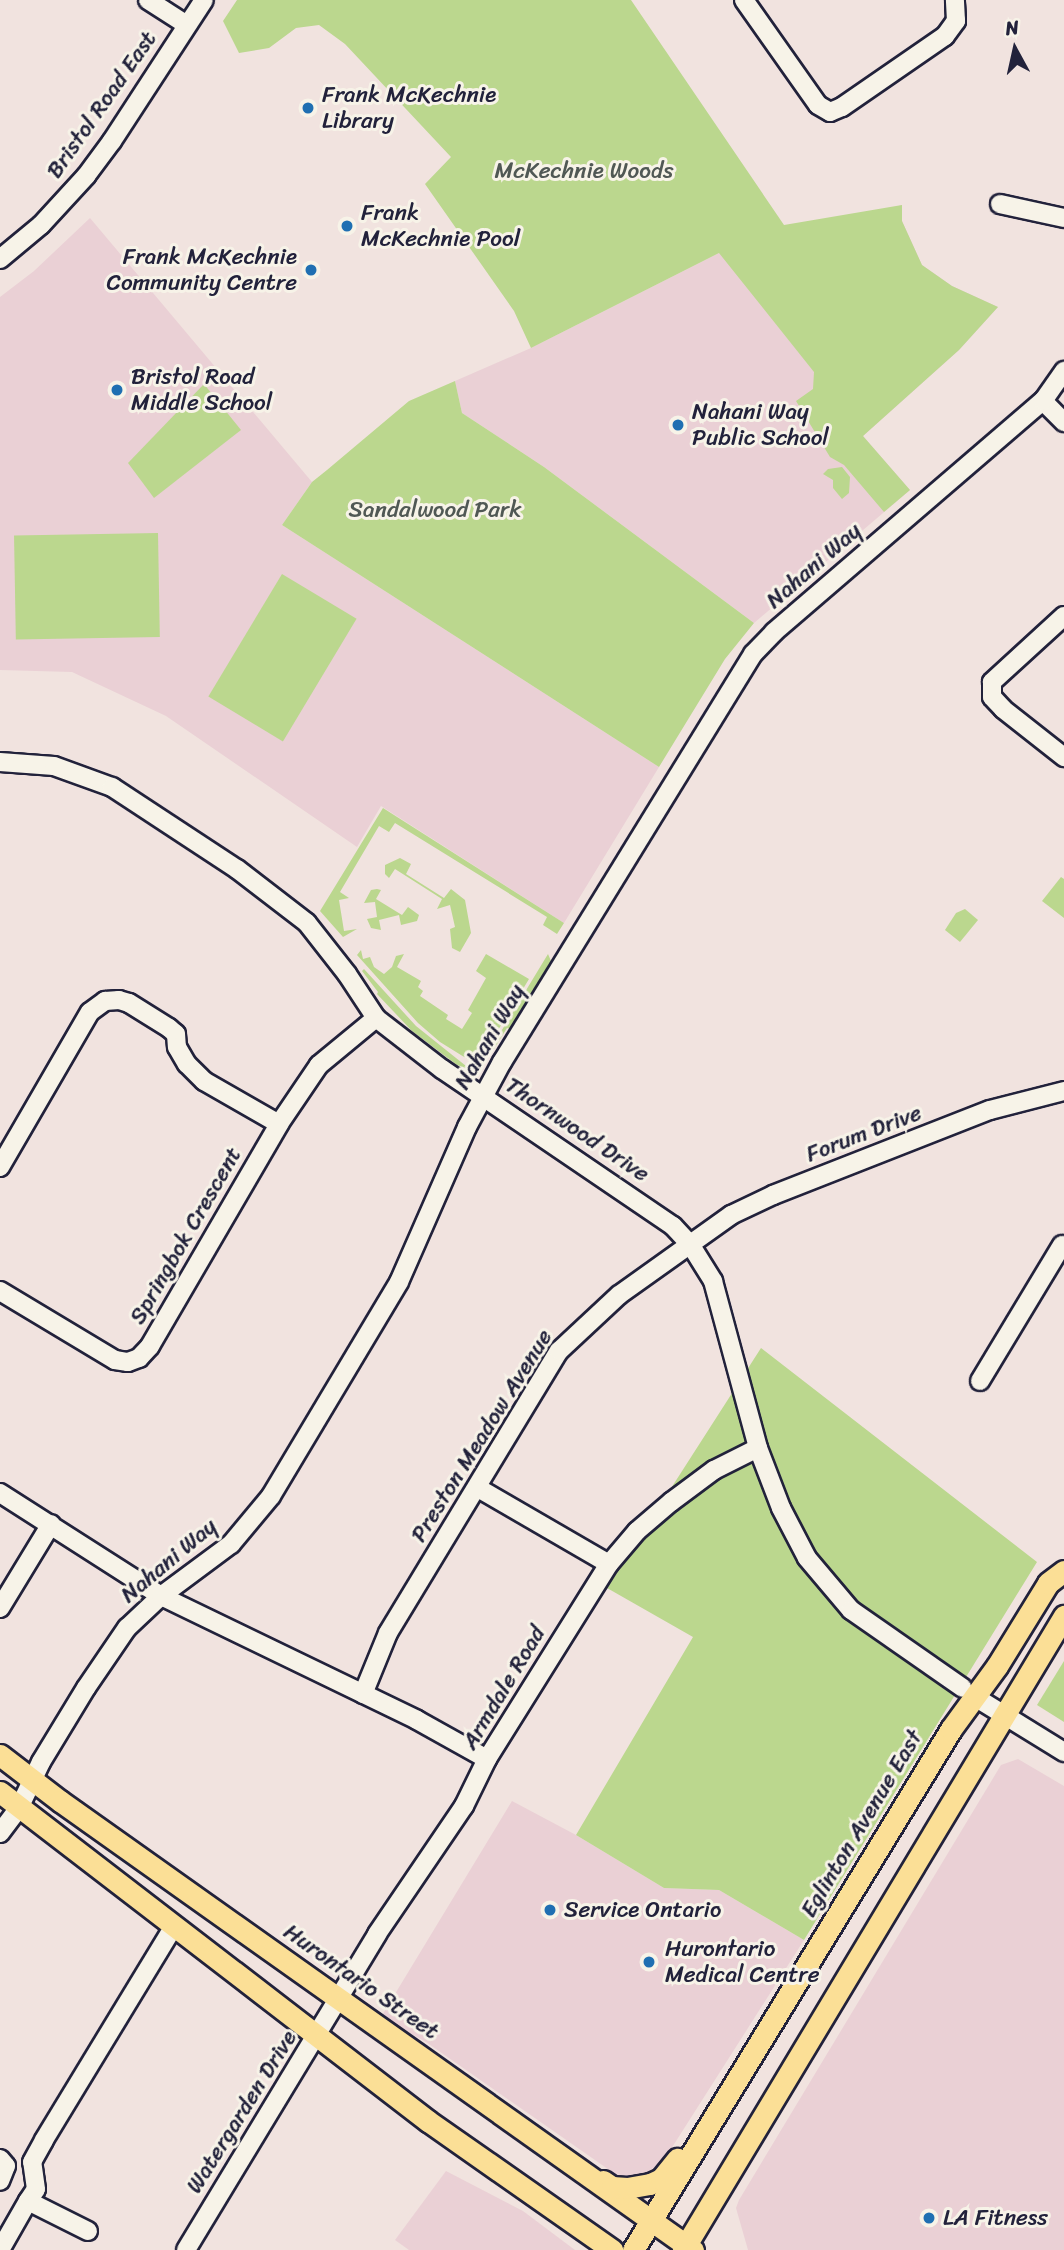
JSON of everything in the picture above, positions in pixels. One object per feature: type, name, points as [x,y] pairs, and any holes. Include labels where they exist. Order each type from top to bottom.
[{"type":"main road","name":"Eglinton Avenue East","points":[[633,2250],[951,1729],[969,1692],[997,1667],[1048,1583],[1064,1571]]},
{"type":"main road","points":[[687,2248],[1064,1616]]},
{"type":"main road","name":"Hurontario Street","points":[[0,1755],[32,1781],[687,2248]]},
{"type":"main road","points":[[0,1792],[428,2121],[612,2250]]},
{"type":"main road","points":[[568,2162],[612,2187],[628,2188],[650,2184],[661,2179],[674,2164],[697,2125],[716,2113]]},
{"type":"main road","points":[[553,2208],[560,2228],[588,2250]]},
{"type":"street","points":[[148,0],[187,26]]},
{"type":"street","name":"Bristol Road East","points":[[0,259],[41,225],[86,176],[112,141],[204,0]]},
{"type":"street","points":[[744,0],[818,105],[830,112],[842,107],[945,36],[956,21],[955,0]]},
{"type":"street","points":[[1000,204],[1064,218]]},
{"type":"street","name":"Nahani Way","points":[[0,1833],[19,1808],[32,1781],[110,1651],[127,1628],[161,1596],[231,1544],[271,1496],[399,1282],[483,1097],[753,654],[774,632],[1043,401],[1064,371]]},
{"type":"street","points":[[1043,401],[1064,422]]},
{"type":"street","points":[[1064,616],[992,682],[992,697],[1003,709],[1064,757]]},
{"type":"street","name":"Thornwood Drive","points":[[0,762],[54,766],[112,787],[237,869],[307,923],[347,974],[376,1018],[425,1057],[645,1205],[690,1244],[713,1281],[758,1448],[781,1508],[807,1558],[851,1610],[969,1692],[1064,1752]]},
{"type":"street","points":[[0,1167],[90,1012],[105,1001],[119,1000],[130,1003],[169,1028],[176,1034],[177,1047],[187,1064],[204,1081],[279,1124]]},
{"type":"street","name":"Springbok Crescent","points":[[0,1291],[115,1360],[128,1362],[139,1358],[150,1346],[279,1124],[319,1065],[376,1018]]},
{"type":"street","name":"Forum Drive","points":[[690,1244],[731,1215],[773,1195],[990,1110],[1064,1091]]},
{"type":"street","name":"Preston Meadow Avenue","points":[[363,1694],[388,1633],[567,1341],[619,1295],[690,1244]]},
{"type":"street","points":[[980,1381],[1062,1245]]},
{"type":"street","name":"Armdale Road","points":[[339,1999],[377,1934],[464,1806],[486,1759],[609,1564],[637,1531],[671,1502],[714,1470],[758,1448]]},
{"type":"street","points":[[478,1488],[609,1564]]},
{"type":"street","points":[[0,1493],[161,1596],[363,1694],[486,1759]]},
{"type":"street","points":[[0,1608],[51,1524]]},
{"type":"street","points":[[0,2250],[36,2189],[32,2162],[174,1926]]},
{"type":"street","name":"Watergarden Drive","points":[[186,2250],[339,1999]]},
{"type":"street","points":[[0,2159],[6,2166],[0,2181]]},
{"type":"street","points":[[29,2201],[88,2231]]},
{"type":"shaded area","name":"Nahani Way Public School","points":[[902,205],[902,221],[922,265],[952,286],[998,307],[959,350],[863,436],[910,490],[754,623],[544,467],[462,413],[455,381],[531,348],[719,253]]},
{"type":"shaded area","points":[[90,218],[312,482],[282,525],[659,767],[564,923],[381,806],[357,847],[166,716],[72,672],[0,670],[0,297],[34,271]]},
{"type":"shaded area","points":[[1018,1759],[1064,1786],[1064,2250],[748,2250],[736,2208],[739,2200],[1001,1765]]},
{"type":"shaded area","points":[[512,1801],[576,1835],[664,1888],[719,1890],[804,1940],[664,2160],[648,2172],[629,2177],[615,2174],[426,2042],[381,2017]]},
{"type":"shaded area","points":[[446,2171],[523,2211],[575,2250],[409,2250],[395,2240]]},
{"type":"green space","name":"McKechnie Woods","points":[[237,0],[631,0],[784,225],[902,205],[902,221],[922,265],[952,286],[998,307],[959,350],[863,436],[910,490],[884,512],[844,465],[830,457],[796,401],[813,389],[814,372],[719,253],[531,348],[514,311],[425,184],[451,157],[345,44],[319,25],[296,28],[269,48],[239,53],[223,21]]},
{"type":"green space","name":"Sandalwood Park","points":[[455,381],[462,413],[544,467],[754,623],[725,659],[659,767],[282,525],[312,482],[409,401]]},
{"type":"green space","points":[[204,384],[241,430],[154,498],[128,463]]},
{"type":"green space","points":[[842,467],[850,477],[849,493],[842,499],[833,488],[833,480],[823,474],[828,469]]},
{"type":"green space","points":[[158,533],[160,637],[16,639],[14,536]]},
{"type":"green space","points":[[282,574],[357,619],[283,741],[208,697]]},
{"type":"green space","points":[[383,808],[564,923],[557,934],[543,925],[547,917],[395,823],[389,832],[379,826],[340,892],[349,898],[339,900],[344,931],[357,929],[343,937],[320,911]]},
{"type":"green space","points":[[400,858],[411,864],[406,874],[444,898],[451,889],[465,900],[471,933],[460,952],[452,948],[450,929],[455,927],[450,905],[437,909],[442,899],[395,869],[389,878],[385,874],[385,865]]},
{"type":"green space","points":[[1061,877],[1064,879],[1064,918],[1042,901]]},
{"type":"green space","points":[[371,890],[381,890],[376,899],[402,915],[408,907],[419,915],[417,921],[401,925],[399,915],[379,920],[381,930],[371,928],[367,919],[377,917],[375,902],[364,903]]},
{"type":"green space","points":[[965,909],[978,920],[960,942],[945,930],[956,913]]},
{"type":"green space","points":[[361,950],[363,959],[370,957],[374,967],[384,974],[392,967],[396,956],[404,954],[397,967],[421,981],[418,987],[423,991],[420,996],[448,1015],[446,1019],[462,1029],[472,1013],[468,1010],[486,978],[476,971],[486,954],[529,979],[477,1065],[440,1042],[418,1023],[357,955]]},
{"type":"green space","points":[[548,954],[551,961],[510,1029],[507,1028],[494,1049],[491,1048]]},
{"type":"green space","points":[[364,969],[416,1026],[471,1070],[457,1065],[412,1031],[377,994],[362,971]]},
{"type":"green space","points":[[761,1348],[1037,1562],[804,1940],[719,1890],[664,1888],[576,1835],[693,1637],[607,1588]]},
{"type":"green space","points":[[1064,1661],[1064,1722],[1037,1705]]},
{"type":"place","name":"Frank McKechnie Library","points":[[308,108]]},
{"type":"place","name":"Frank McKechnie Pool","points":[[347,226]]},
{"type":"place","name":"Frank McKechnie Community Centre","points":[[311,270]]},
{"type":"place","name":"Bristol Road Middle School","points":[[117,390]]},
{"type":"place","name":"Nahani Way Public School","points":[[678,425]]},
{"type":"place","name":"Service Ontario","points":[[550,1910]]},
{"type":"place","name":"Hurontario Medical Centre","points":[[649,1962]]},
{"type":"place","name":"LA Fitness","points":[[929,2218]]}]
